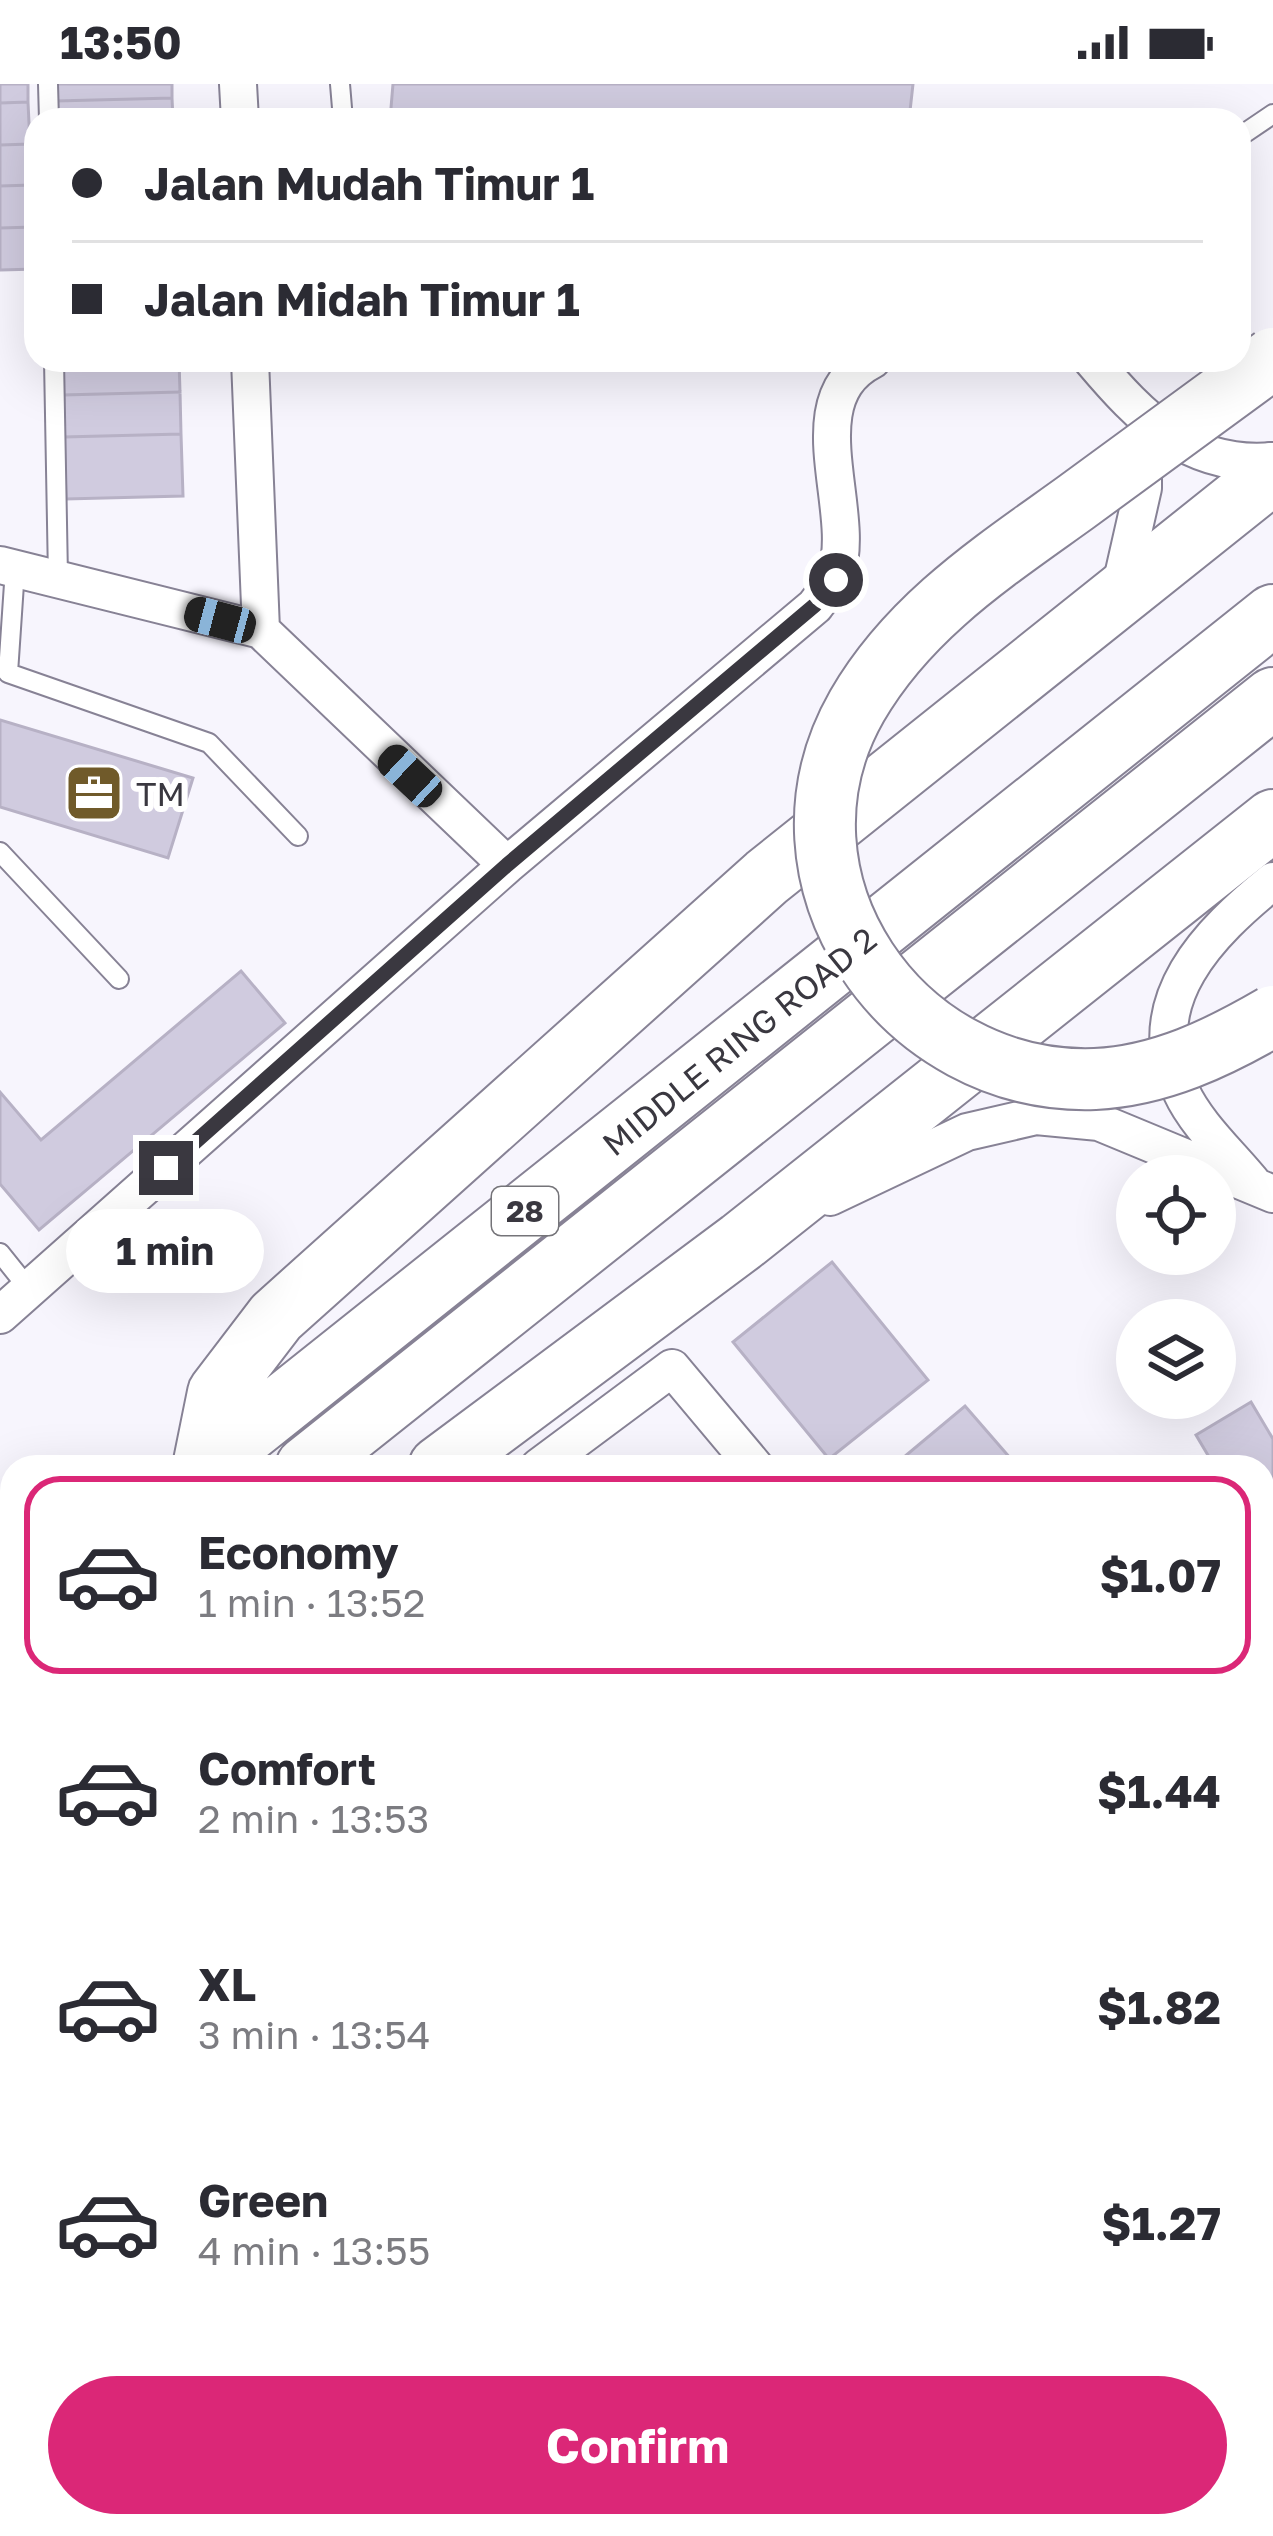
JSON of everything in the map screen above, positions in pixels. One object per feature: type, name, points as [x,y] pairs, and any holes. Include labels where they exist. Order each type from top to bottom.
[{"type":"highway","points":[[1273,358],[971,578],[919,623],[855,709],[829,800],[828,849],[843,918],[885,991],[954,1045],[1007,1066],[1095,1079],[1142,1071],[1193,1059],[1273,1016]]},
{"type":"highway","points":[[206,1455],[218,1393],[276,1317],[766,877],[1273,473]]},
{"type":"highway","name":"MIDDLE RING ROAD 2","points":[[219,1455],[1273,615]]},
{"type":"highway","name":"MIDDLE RING ROAD 2","points":[[321,1455],[1273,698]]},
{"type":"highway","points":[[455,1455],[741,1242],[1273,820]]},
{"type":"street","points":[[250,372],[261,630]]},
{"type":"street","points":[[0,1315],[507,865],[815,605],[836,580],[842,551],[832,435],[836,403],[853,372]]},
{"type":"street","points":[[1102,372],[1143,421],[1209,454],[1273,461]]},
{"type":"street","points":[[1118,599],[1143,488],[1143,421]]},
{"type":"street","points":[[8,567],[261,630],[507,865]]},
{"type":"street","points":[[1267,1194],[1180,1089],[1171,1054],[1171,1016],[1178,986],[1198,950],[1273,881]]},
{"type":"street","points":[[741,1242],[967,1132],[1036,1116],[1099,1122],[1267,1194]]},
{"type":"street","points":[[555,1455],[672,1368],[745,1455]]},
{"type":"lane","points":[[54,372],[58,577]]},
{"type":"lane","points":[[8,567],[8,674],[209,742],[298,836]]},
{"type":"lane","points":[[0,852],[118,979]]},
{"type":"lane","points":[[0,1253],[29,1289]]},
{"type":"building","points":[[0,84],[28,84],[28,102],[0,103]]},
{"type":"building","points":[[56,84],[172,84],[172,98],[56,101]]},
{"type":"building","points":[[393,84],[913,84],[910,108],[391,108]]},
{"type":"building","points":[[172,98],[172,108],[56,108],[56,101]]},
{"type":"building","points":[[28,102],[24,144],[0,145],[0,103]]},
{"type":"building","points":[[24,144],[24,185],[0,186],[0,145]]},
{"type":"building","points":[[24,185],[24,227],[0,228],[0,186]]},
{"type":"building","points":[[24,227],[24,269],[0,270],[0,228]]},
{"type":"building","points":[[62,372],[179,372],[180,392],[63,395]]},
{"type":"building","points":[[180,392],[181,434],[64,437],[63,395]]},
{"type":"building","points":[[181,434],[183,496],[66,499],[64,437]]},
{"type":"building","name":"TM","points":[[0,720],[193,778],[168,858],[0,807]]},
{"type":"building","points":[[241,971],[285,1023],[39,1230],[0,1184],[0,1092],[41,1140]]},
{"type":"building","points":[[832,1262],[928,1380],[834,1455],[826,1455],[733,1342]]},
{"type":"building","points":[[1251,1402],[1273,1439],[1273,1455],[1208,1455],[1196,1435],[1223,1419],[1236,1419],[1236,1411]]},
{"type":"building","points":[[965,1406],[1008,1455],[906,1455]]},
{"type":"place","name":"TM","points":[[94,793]]},
{"type":"route","points":[[166,1168],[507,865],[815,605],[836,580]]}]
